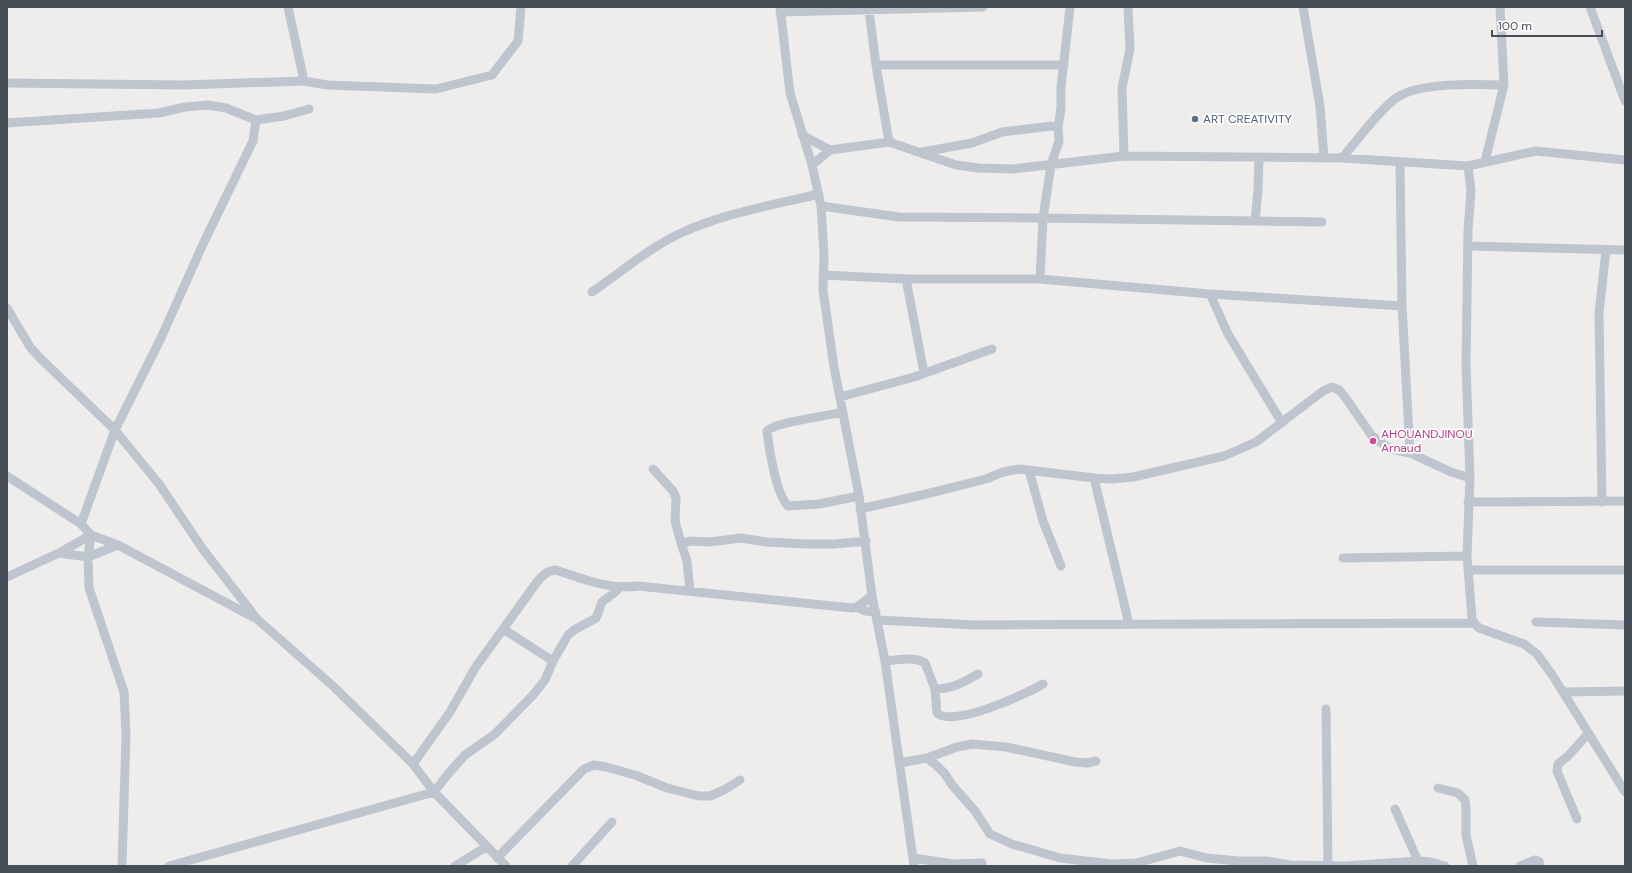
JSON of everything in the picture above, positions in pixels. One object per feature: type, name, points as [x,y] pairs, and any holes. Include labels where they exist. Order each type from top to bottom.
[{"type":"street","points":[[288,7],[304,80]]},
{"type":"street","points":[[7,83],[184,85],[304,80],[328,85],[436,88],[492,74],[518,41],[521,7]]},
{"type":"street","points":[[982,863],[953,864],[914,862],[885,661],[872,596],[859,496],[834,367],[823,290],[824,255],[821,206],[812,165],[790,93],[780,9],[869,10],[983,7]]},
{"type":"street","points":[[1040,279],[1043,218],[1051,165],[1059,141],[1058,128],[1061,108],[1061,87],[1070,7]]},
{"type":"street","points":[[1124,156],[1122,88],[1130,49],[1128,7]]},
{"type":"street","points":[[1303,7],[1320,106],[1324,158]]},
{"type":"street","points":[[1485,161],[1504,85],[1500,7]]},
{"type":"street","points":[[1590,7],[1625,101]]},
{"type":"street","points":[[869,10],[876,65],[889,142]]},
{"type":"street","points":[[876,65],[1064,65]]},
{"type":"street","points":[[1342,158],[1386,107],[1396,98],[1407,93],[1424,87],[1482,84],[1504,85]]},
{"type":"street","points":[[7,123],[159,113],[185,107],[208,105],[226,108],[256,120],[284,116],[309,109]]},
{"type":"street","points":[[81,524],[115,430],[161,338],[203,244],[253,141],[256,120]]},
{"type":"street","points":[[920,152],[972,143],[1002,132],[1052,126],[1058,128]]},
{"type":"street","points":[[802,135],[830,150]]},
{"type":"street","points":[[812,165],[830,150],[889,142],[956,165],[978,168],[1013,169],[1124,156],[1342,158],[1468,166],[1485,161],[1536,151],[1625,160]]},
{"type":"street","points":[[1255,221],[1259,158]]},
{"type":"street","points":[[1400,162],[1402,306],[1410,453]]},
{"type":"street","points":[[1468,166],[1471,191],[1468,246],[1466,364],[1470,478],[1467,556],[1472,618],[1474,623],[1479,628],[1524,644],[1537,654],[1563,692],[1625,792]]},
{"type":"street","points":[[592,292],[652,249],[680,233],[709,221],[819,194]]},
{"type":"street","points":[[821,206],[899,217],[1322,222]]},
{"type":"street","points":[[1468,246],[1625,250]]},
{"type":"street","points":[[1602,502],[1598,313],[1606,250]]},
{"type":"street","points":[[823,275],[906,279],[1040,279],[1210,294],[1402,306]]},
{"type":"street","points":[[906,279],[924,373]]},
{"type":"street","points":[[1210,294],[1228,334],[1282,423]]},
{"type":"street","points":[[7,308],[30,347],[115,430],[158,484],[202,548],[257,619],[334,687],[413,764],[434,792],[506,866]]},
{"type":"street","points":[[840,397],[924,373],[992,349]]},
{"type":"street","points":[[860,509],[887,504],[986,479],[1003,472],[1019,469],[1112,479],[1133,477],[1224,456],[1256,442],[1323,391],[1332,387],[1339,390],[1372,436],[1390,449],[1410,453],[1451,472],[1470,478]]},
{"type":"street","points":[[843,412],[770,427],[767,431],[770,449],[780,494],[783,501],[788,506],[819,504],[859,496]]},
{"type":"street","points":[[653,469],[673,492],[676,498],[675,521],[687,561],[690,591]]},
{"type":"street","points":[[1029,470],[1043,521],[1060,566]]},
{"type":"street","points":[[7,476],[81,524],[92,535],[118,545],[257,619]]},
{"type":"street","points":[[1094,478],[1129,624]]},
{"type":"street","points":[[1468,502],[1625,501]]},
{"type":"street","points":[[7,577],[59,553],[92,535]]},
{"type":"street","points":[[92,535],[88,557],[89,588],[124,692],[126,735],[122,866]]},
{"type":"street","points":[[681,543],[692,541],[709,542],[741,538],[766,542],[807,544],[834,544],[866,541]]},
{"type":"street","points":[[59,553],[88,557],[118,545]]},
{"type":"street","points":[[1343,558],[1467,556]]},
{"type":"street","points":[[413,764],[450,712],[475,668],[536,582],[544,574],[556,570],[600,585],[619,588],[638,586],[857,607],[877,616],[975,625],[1474,623]]},
{"type":"street","points":[[1469,570],[1625,570]]},
{"type":"street","points":[[169,866],[434,792],[465,755],[494,734],[533,695],[545,680],[568,635],[596,618],[602,602],[619,588]]},
{"type":"street","points":[[857,607],[872,596]]},
{"type":"street","points":[[1536,622],[1625,625]]},
{"type":"street","points":[[503,629],[553,662]]},
{"type":"street","points":[[885,661],[922,661],[925,663],[935,689],[938,714],[942,716],[953,716],[977,712],[1000,705],[1013,700],[1043,684]]},
{"type":"street","points":[[935,689],[945,689],[957,686],[978,674]]},
{"type":"street","points":[[1563,692],[1625,691]]},
{"type":"street","points":[[1326,709],[1328,865]]},
{"type":"street","points":[[1577,819],[1557,771],[1558,764],[1568,756],[1588,734]]},
{"type":"street","points":[[899,763],[927,758],[958,747],[972,744],[1006,747],[1075,762],[1096,762]]},
{"type":"street","points":[[927,758],[945,774],[952,785],[975,811],[990,834],[1012,844],[1060,858],[1111,864],[1124,864],[1137,863],[1180,851],[1207,858],[1238,861],[1266,861],[1290,864],[1345,866],[1392,864],[1418,861],[1431,862],[1445,866]]},
{"type":"street","points":[[497,858],[584,769],[594,766],[606,767],[635,775],[667,788],[699,796],[710,796],[724,790],[740,780]]},
{"type":"street","points":[[1438,788],[1458,793],[1465,800],[1466,835],[1473,866]]},
{"type":"street","points":[[1395,809],[1418,861]]},
{"type":"street","points":[[572,866],[612,822]]},
{"type":"street","points":[[455,866],[486,847]]},
{"type":"street","points":[[1520,866],[1535,860],[1539,861],[1540,866]]},
{"type":"place","name":"ART CREATIVITY","points":[[1195,119]]},
{"type":"place","name":"AHOUANDJINOU Arnaud","points":[[1373,441]]}]
